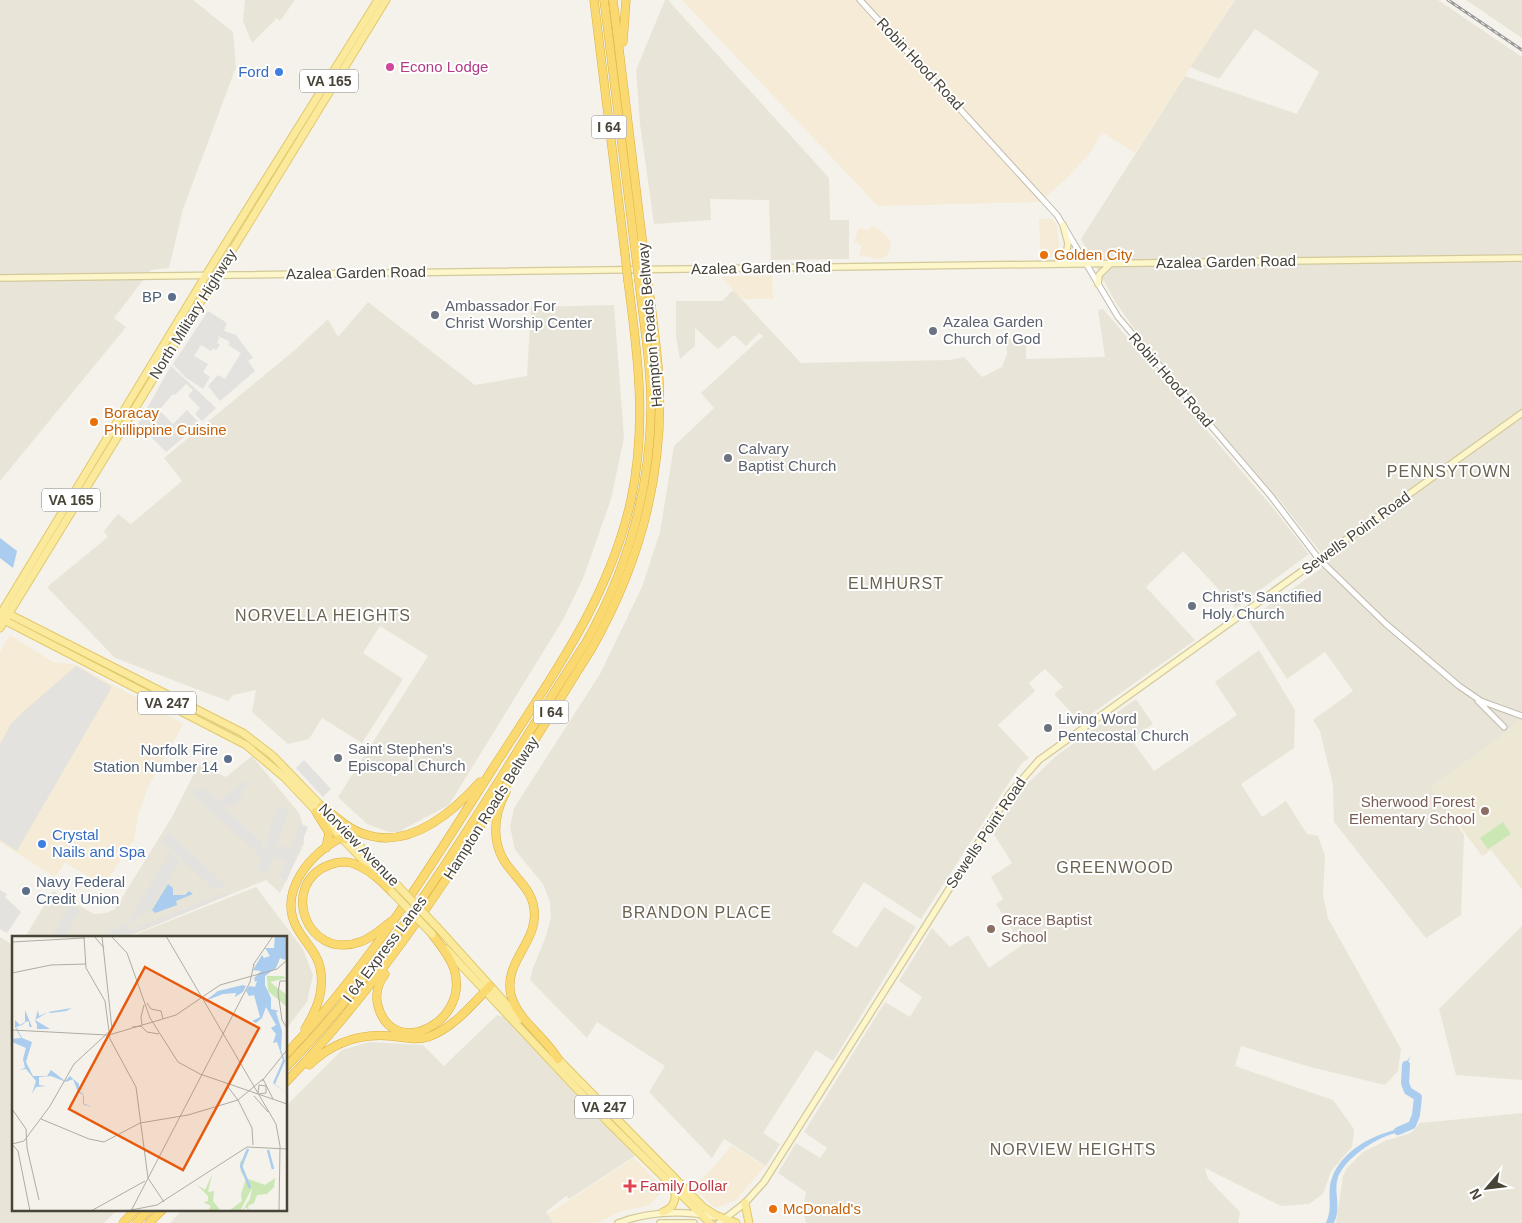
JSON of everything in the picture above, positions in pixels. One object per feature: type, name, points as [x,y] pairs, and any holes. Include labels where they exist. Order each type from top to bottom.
[{"type":"highway","name":"Hampton Roads Beltway","points":[[288,1052],[357,972],[399,915],[495,766],[586,621],[604,583],[626,519],[638,455],[641,411],[639,372],[594,0]]},
{"type":"highway","name":"I 64 Express Lanes","points":[[288,1065],[348,999],[406,923],[585,644],[608,602],[634,530],[649,454],[650,383],[604,0]]},
{"type":"highway","name":"Hampton Roads Beltway","points":[[288,1080],[333,1031],[398,951],[510,778],[605,625],[626,582],[645,522],[656,467],[659,427],[659,380],[613,0]]},
{"type":"highway","points":[[623,84],[625,66],[622,35],[626,0]]},
{"type":"highway","points":[[319,809],[359,832],[380,838],[396,837],[423,828],[449,812],[495,766]]},
{"type":"highway","points":[[510,778],[499,809],[496,834],[500,851],[507,866],[530,894],[535,915],[532,932],[512,970],[511,994],[522,1015],[551,1047],[558,1059]]},
{"type":"highway","points":[[319,809],[329,833],[329,842],[326,849]]},
{"type":"highway","points":[[294,1045],[318,1004],[321,984],[317,958],[293,920],[292,896],[300,875],[326,849],[341,838],[354,840]]},
{"type":"highway","points":[[395,888],[359,865],[348,862],[332,864],[316,873],[308,884],[303,897],[304,916],[310,927],[319,937],[331,943],[344,945],[369,937],[399,915]]},
{"type":"highway","points":[[398,951],[379,986],[377,999],[379,1008],[386,1020],[398,1029],[412,1032],[426,1030],[437,1024],[448,1013],[456,988],[452,964],[434,930]]},
{"type":"highway","points":[[288,1085],[319,1056],[344,1041],[379,1035],[420,1039],[439,1032],[488,988]]},
{"type":"highway","points":[[123,1223],[135,1210]]},
{"type":"highway","points":[[136,1223],[148,1210]]},
{"type":"highway","points":[[149,1223],[162,1210]]},
{"type":"main road","name":"North Military Highway","points":[[0,628],[3,614],[206,275],[259,194],[378,0]]},
{"type":"main road","name":"North Military Highway","points":[[3,614],[217,275],[386,0]]},
{"type":"main road","points":[[1063,225],[1068,243],[1065,264]]},
{"type":"main road","name":"Azalea Garden Road","points":[[0,278],[1522,258]]},
{"type":"main road","points":[[1098,284],[1099,275],[1110,264]]},
{"type":"main road","name":"Sewells Point Road","points":[[722,1221],[745,1203],[764,1182],[920,934],[1021,779],[1049,752],[1522,414]]},
{"type":"main road","name":"Norview Avenue","points":[[3,614],[243,734],[273,756],[319,809],[341,838],[395,888]]},
{"type":"main road","name":"Norview Avenue","points":[[319,809],[354,840],[395,888],[488,988],[607,1122],[698,1214],[710,1223]]},
{"type":"main road","name":"Norview Avenue","points":[[488,988],[703,1207],[722,1221]]},
{"type":"main road","points":[[663,1212],[673,1205],[674,1188]]},
{"type":"main road","points":[[745,1203],[749,1223]]},
{"type":"main road","points":[[618,1223],[663,1212],[698,1214],[722,1221]]},
{"type":"main road","name":"VA 247","points":[[722,1221],[736,1223]]},
{"type":"main road","points":[[660,1223],[694,1223]]},
{"type":"street","name":"Robin Hood Road","points":[[860,0],[1046,202],[1063,225],[1110,308],[1275,500],[1319,559],[1386,624],[1474,698],[1522,716]]},
{"type":"street","points":[[1474,698],[1504,727]]},
{"type":"shaded area","points":[[0,0],[193,0],[233,32],[236,67],[183,209],[169,268],[151,270],[114,318],[126,327],[0,481]]},
{"type":"shaded area","points":[[245,0],[295,0],[280,21],[277,18],[252,43],[243,21]]},
{"type":"shaded area","points":[[665,0],[668,0],[829,178],[830,220],[849,220],[849,259],[771,260],[769,200],[710,199],[711,220],[654,224],[640,124],[636,70]]},
{"type":"shaded area","points":[[682,0],[1234,0],[1135,153],[1102,132],[1090,153],[1068,177],[1040,202],[878,206]]},
{"type":"shaded area","points":[[1235,0],[1438,0],[1522,57],[1522,721],[1519,720],[1498,739],[1431,787],[1464,835],[1461,915],[1426,938],[1334,822],[1333,785],[1320,731],[1313,720],[1353,691],[1325,652],[1287,679],[1248,620],[1329,563],[1281,502],[1143,341],[1116,303],[1081,239],[1185,76],[1297,114],[1319,72],[1255,29],[1219,79],[1190,67]]},
{"type":"shaded area","points":[[1466,0],[1522,0],[1522,38]]},
{"type":"shaded area","points":[[1039,219],[1052,219],[1057,225],[1060,257],[1041,257]]},
{"type":"shaded area","points":[[871,226],[880,230],[889,239],[891,246],[886,257],[880,259],[859,255],[862,246],[854,242],[859,228],[868,231]]},
{"type":"shaded area","points":[[772,275],[773,299],[742,299],[721,277]]},
{"type":"shaded area","points":[[733,290],[801,363],[949,360],[964,357],[982,377],[1002,367],[1007,354],[1006,339],[1026,339],[1026,359],[1105,357],[1098,310],[1103,309],[1274,509],[1309,554],[1236,608],[1183,551],[1146,587],[1195,640],[1080,722],[1054,694],[1063,687],[1045,669],[1029,683],[1035,691],[998,725],[1029,758],[1021,764],[921,919],[864,882],[832,932],[857,948],[884,907],[916,927],[833,1061],[816,1050],[763,1133],[780,1144],[766,1166],[724,1139],[712,1158],[649,1092],[665,1066],[597,1022],[587,1038],[530,980],[551,917],[550,902],[543,884],[515,850],[510,827],[514,808],[600,674],[642,587],[660,532],[674,446],[714,408],[701,393],[763,336],[759,333],[746,346],[734,335],[718,349],[695,328],[695,346],[680,359],[676,336],[676,301],[722,301]]},
{"type":"shaded area","points":[[368,302],[475,385],[527,376],[531,307],[614,305],[624,438],[611,499],[584,576],[564,618],[449,805],[398,832],[389,832],[367,824],[338,797],[428,656],[380,626],[363,653],[403,679],[362,743],[322,718],[309,739],[288,744],[252,712],[256,690],[233,695],[228,701],[115,658],[47,587],[108,537],[104,531],[118,514],[131,524],[182,481],[164,458],[296,349],[328,319],[338,337]]},
{"type":"shaded area","points":[[208,311],[227,323],[224,331],[236,335],[253,358],[248,361],[255,371],[220,401],[208,386],[218,375],[225,379],[241,353],[228,345],[230,342],[218,336],[217,343],[220,345],[216,350],[213,348],[211,351],[201,345],[194,356],[208,364],[203,372],[210,377],[203,389],[185,377],[173,364]]},
{"type":"shaded area","points":[[171,366],[216,408],[202,421],[195,414],[200,408],[188,396],[193,390],[186,384],[175,395],[173,394],[159,410],[173,424],[187,410],[200,424],[166,452],[138,424]]},
{"type":"shaded area","points":[[10,635],[53,662],[77,665],[183,724],[148,787],[138,815],[134,839],[106,882],[100,884],[65,862],[55,877],[0,842],[0,652]]},
{"type":"shaded area","points":[[1259,650],[1295,710],[1294,748],[1241,784],[1262,817],[1286,801],[1307,834],[1318,836],[1325,856],[1323,896],[1328,918],[1401,1049],[1398,1071],[1385,1085],[1310,1067],[1241,1046],[1235,1066],[1333,1100],[1354,1129],[1352,1147],[1331,1171],[1323,1194],[1309,1204],[1281,1206],[1205,1168],[1208,1179],[1240,1212],[1238,1223],[806,1223],[803,1209],[806,1192],[778,1173],[796,1143],[820,1158],[827,1148],[804,1132],[885,1002],[910,1017],[922,997],[899,981],[932,928],[950,947],[968,935],[989,968],[1022,945],[996,904],[1003,899],[991,877],[1012,863],[993,833],[1025,786],[1056,756],[1136,699],[1153,724],[1131,739],[1154,771],[1237,715],[1215,682]]},
{"type":"shaded area","points":[[76,666],[112,687],[17,851],[0,840],[0,744],[11,724]]},
{"type":"shaded area","name":"Sherwood Forest Elementary School","points":[[1519,720],[1522,721],[1522,889],[1491,850],[1482,856],[1431,787],[1498,739]]},
{"type":"shaded area","points":[[252,756],[299,813],[304,828],[304,844],[280,893],[266,880],[129,936],[26,936],[53,891],[94,914],[106,913],[115,909],[172,817],[199,764],[226,777]]},
{"type":"shaded area","points":[[304,760],[331,789],[323,797],[296,768]]},
{"type":"shaded area","points":[[244,781],[248,784],[240,793],[243,798],[230,808],[227,805],[221,809],[226,809],[263,843],[261,846],[265,849],[269,841],[266,839],[278,806],[289,810],[276,848],[279,849],[281,845],[290,848],[300,824],[308,827],[287,880],[278,877],[286,861],[274,856],[267,873],[258,870],[256,868],[262,858],[192,794],[196,788],[200,791],[204,787],[220,802],[219,805],[222,803],[220,800]]},
{"type":"shaded area","points":[[169,832],[228,888],[212,888],[161,841]]},
{"type":"shaded area","points":[[170,853],[180,860],[150,910],[131,922],[128,920]]},
{"type":"shaded area","points":[[256,887],[303,949],[313,975],[307,1002],[288,1026],[288,936],[132,936]]},
{"type":"shaded area","points":[[0,890],[7,894],[5,897],[21,912],[7,933],[0,929]]},
{"type":"shaded area","points":[[227,892],[228,895],[128,936],[101,936],[127,922],[130,930]]},
{"type":"shaded area","points":[[70,904],[80,911],[65,936],[57,936],[53,933]]},
{"type":"shaded area","points":[[1522,926],[1522,1080],[1456,1075],[1439,1009]]},
{"type":"shaded area","points":[[0,937],[12,945],[12,1210],[117,1210],[104,1223],[0,1223]]},
{"type":"shaded area","points":[[497,1015],[505,1017],[635,1156],[569,1199],[566,1196],[546,1212],[554,1223],[170,1223],[182,1210],[288,1210],[288,1104],[342,1050],[369,1042],[423,1045],[444,1066]]},
{"type":"shaded area","points":[[1522,1113],[1522,1223],[1336,1223],[1343,1176],[1347,1168],[1363,1152],[1385,1141],[1411,1133],[1420,1123]]},
{"type":"shaded area","points":[[731,1145],[765,1166],[736,1200],[715,1208],[693,1187],[716,1165]]},
{"type":"shaded area","points":[[634,1158],[661,1186],[661,1193],[649,1205],[618,1212],[598,1223],[555,1223],[548,1214]]},
{"type":"green space","points":[[1503,822],[1511,834],[1488,849],[1480,838]]},
{"type":"water","points":[[0,538],[17,551],[13,568],[0,558]]},
{"type":"water","points":[[168,884],[173,888],[173,895],[185,895],[189,891],[193,894],[176,901],[177,905],[155,913],[152,910]]},
{"type":"water","points":[[1412,1055],[1407,1066],[1406,1079],[1408,1087],[1417,1092],[1418,1095],[1417,1120],[1414,1128],[1392,1134],[1377,1141],[1347,1163],[1338,1177],[1336,1189],[1337,1211],[1334,1223],[1326,1223],[1329,1211],[1330,1184],[1336,1169],[1348,1154],[1364,1142],[1407,1126],[1415,1121],[1417,1095],[1414,1091],[1407,1089],[1404,1083],[1405,1063]]},
{"type":"waterway","points":[[1398,1131],[1412,1125],[1416,1115],[1418,1097],[1408,1091],[1405,1083],[1406,1065]]},
{"type":"railway","points":[[1448,0],[1522,50]]},
{"type":"place","name":"Econo Lodge","points":[[390,67]]},
{"type":"place","name":"Ford","points":[[279,72]]},
{"type":"place","name":"Golden City","points":[[1044,255]]},
{"type":"place","name":"BP","points":[[172,297]]},
{"type":"place","name":"Ambassador For Christ Worship Center","points":[[435,315]]},
{"type":"place","name":"Azalea Garden Church of God","points":[[933,331]]},
{"type":"place","name":"Boracay Phillippine Cuisine","points":[[94,422]]},
{"type":"place","name":"Calvary Baptist Church","points":[[728,458]]},
{"type":"place","name":"Christ's Sanctified Holy Church","points":[[1192,606]]},
{"type":"place","name":"Living Word Pentecostal Church","points":[[1048,728]]},
{"type":"place","name":"Saint Stephen's Episcopal Church","points":[[338,758]]},
{"type":"place","name":"Norfolk Fire Station Number 14","points":[[228,759]]},
{"type":"place","name":"Sherwood Forest Elementary School","points":[[1485,811]]},
{"type":"place","name":"Crystal Nails and Spa","points":[[42,844]]},
{"type":"place","name":"Navy Federal Credit Union","points":[[26,891]]},
{"type":"place","name":"Grace Baptist School","points":[[991,929]]},
{"type":"place","name":"Family Dollar","points":[[630,1186]]},
{"type":"place","name":"McDonald's","points":[[773,1209]]},
{"type":"district","name":"PENNSYTOWN","points":[[1449,471]]},
{"type":"district","name":"ELMHURST","points":[[896,583]]},
{"type":"district","name":"NORVELLA HEIGHTS","points":[[323,615]]},
{"type":"district","name":"GREENWOOD","points":[[1115,867]]},
{"type":"district","name":"BRANDON PLACE","points":[[697,912]]},
{"type":"district","name":"NORVIEW HEIGHTS","points":[[1073,1149]]}]
